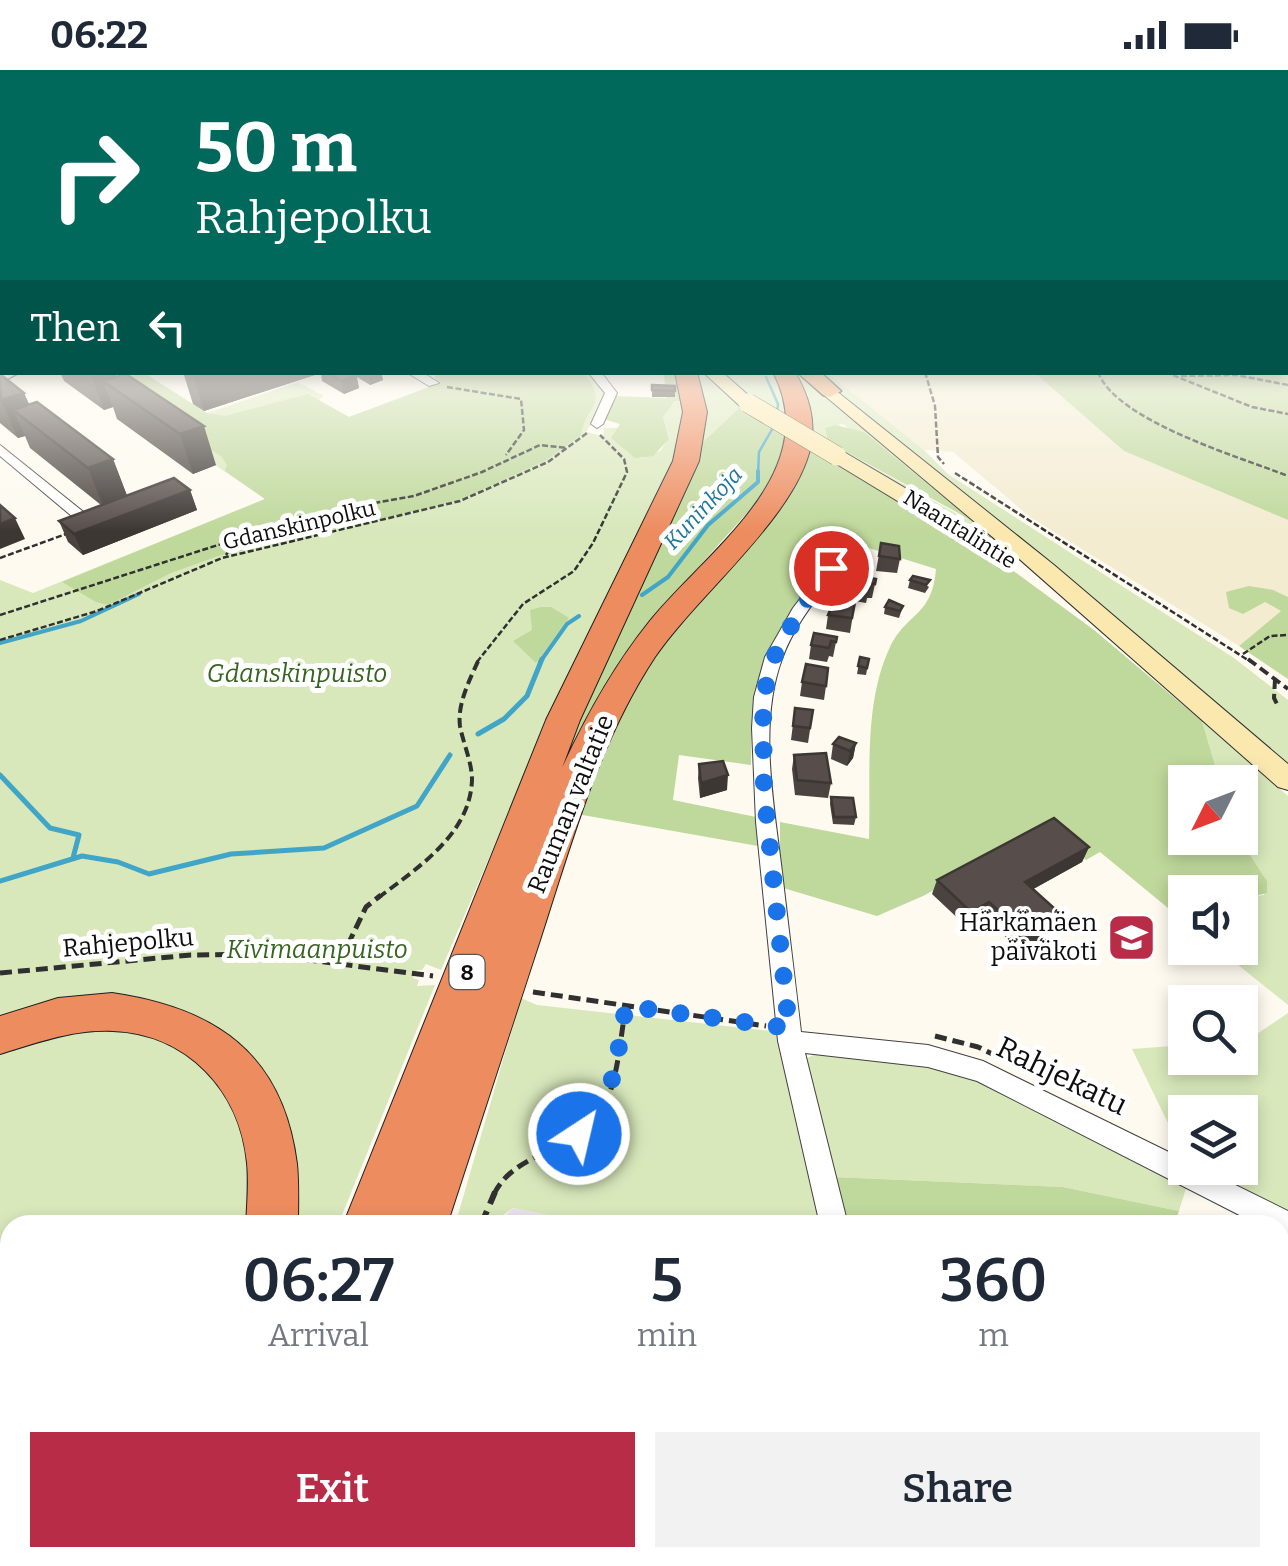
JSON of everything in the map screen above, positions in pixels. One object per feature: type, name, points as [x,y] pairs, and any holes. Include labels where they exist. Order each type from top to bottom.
[{"type":"highway","name":"Rauman valtatie","points":[[373,1215],[563,720],[686,461],[695,412],[691,393]]},
{"type":"highway","name":"Rauman valtatie","points":[[424,1215],[556,831],[590,746],[651,640],[766,508],[793,464],[799,450],[802,414],[793,393]]},
{"type":"highway","points":[[0,1035],[63,1016],[110,1012],[162,1019],[186,1026],[205,1038],[242,1076],[265,1126],[274,1167],[272,1215]]},
{"type":"main road","name":"Naantalintie","points":[[736,393],[992,548],[1198,703]]},
{"type":"main road","name":"Naantalintie","points":[[832,393],[1075,594],[1288,780]]},
{"type":"street","points":[[597,424],[611,393]]},
{"type":"street","points":[[0,449],[91,525]]},
{"type":"street","points":[[831,568],[801,608],[774,657],[763,697],[764,790],[789,1034],[832,1215]]},
{"type":"street","name":"Rahjekatu","points":[[789,1034],[928,1056],[983,1072],[1266,1215]]},
{"type":"path","points":[[498,393],[521,398],[527,424],[524,437],[503,459]]},
{"type":"path","points":[[931,393],[938,457],[948,468],[1242,654],[1288,689]]},
{"type":"path","points":[[1111,393],[1160,426],[1288,476]]},
{"type":"path","points":[[1219,393],[1288,414]]},
{"type":"path","name":"Gdanskinpolku","points":[[0,640],[83,616],[175,573],[224,557],[455,503],[547,462],[597,424]]},
{"type":"path","points":[[340,962],[366,907],[438,851],[465,811],[472,778],[458,720],[480,656],[523,604],[574,571],[621,488],[627,472],[624,459],[598,432],[597,424]]},
{"type":"path","points":[[0,615],[335,510],[414,496],[540,446],[567,448]]},
{"type":"path","points":[[0,558],[68,534]]},
{"type":"path","points":[[224,557],[238,538]]},
{"type":"path","points":[[1242,654],[1270,636],[1288,635]]},
{"type":"path","points":[[1275,679],[1274,698],[1278,706]]},
{"type":"path","name":"Rahjepolku","points":[[0,974],[190,955],[262,954],[438,977]]},
{"type":"path","points":[[524,990],[789,1034]]},
{"type":"path","points":[[486,1215],[506,1174],[532,1154],[579,1134],[600,1113],[626,1006]]},
{"type":"shaded area","points":[[853,393],[1058,393],[1124,451],[1288,520],[1288,597],[1272,590],[1265,602],[1281,611],[1239,646],[1030,517],[953,452],[924,450]]},
{"type":"shaded area","points":[[513,1208],[548,1215],[506,1215]]},
{"type":"green space","name":"Gdanskinpuisto","points":[[109,393],[175,393],[207,413],[266,393],[318,393],[324,396],[318,400],[349,417],[414,393],[605,393],[606,402],[586,432],[603,436],[604,428],[619,428],[620,424],[604,419],[615,396],[641,458],[660,451],[669,438],[663,417],[675,401],[685,401],[678,456],[568,674],[441,970],[426,964],[413,978],[419,980],[417,986],[435,985],[342,1215],[280,1215],[214,1032],[0,1027],[0,580],[33,593],[265,499]]},
{"type":"green space","points":[[145,393],[175,393],[207,413],[225,416],[308,394],[349,417],[414,393],[595,393],[594,406],[581,435],[545,461],[457,501],[218,556],[171,573],[108,605],[62,582],[265,499],[225,471],[227,465],[221,456],[183,432]]},
{"type":"green space","points":[[666,393],[683,393],[685,401],[675,401],[663,417],[669,439],[653,456],[635,458],[611,438],[620,424],[604,419],[615,396],[666,398]]},
{"type":"green space","points":[[695,393],[729,393],[743,404],[700,445]]},
{"type":"green space","points":[[746,393],[786,393],[798,428]]},
{"type":"green space","points":[[797,393],[826,393],[1037,571],[944,511],[810,435]],"holes":[[[843,424],[968,520],[828,442],[825,428]]]},
{"type":"green space","points":[[841,393],[853,393],[948,474],[1234,658],[1288,700],[1288,765]]},
{"type":"green space","points":[[1058,393],[1288,393],[1288,520],[1124,451]]},
{"type":"green space","points":[[743,404],[792,435],[773,484],[677,591],[565,770],[555,769],[700,445]]},
{"type":"green space","points":[[836,425],[864,432],[971,520],[828,442],[825,428]]},
{"type":"green space","points":[[808,446],[981,547],[1094,630],[1202,721],[1215,765],[1168,765],[1168,855],[1250,855],[1267,881],[1267,893],[1258,895],[1258,875],[1168,875],[1168,908],[1100,852],[1086,860],[1049,828],[923,896],[877,916],[780,887],[780,822],[869,839],[870,741],[881,669],[890,647],[924,606],[934,585],[936,569],[856,544],[833,561],[768,656],[752,714],[751,765],[679,755],[673,800],[756,817],[758,846],[577,814],[627,697],[655,648]]},
{"type":"green space","points":[[1249,586],[1288,597],[1288,679],[1239,646],[1281,611],[1265,602],[1243,614],[1229,608],[1226,592]]},
{"type":"green space","points":[[551,607],[569,618],[536,663],[513,641],[532,630],[530,610]]},
{"type":"green space","points":[[1202,721],[1252,765],[1215,765]]},
{"type":"green space","points":[[1258,770],[1288,796],[1288,1005],[1238,965],[1258,965],[1258,896],[1264,895],[1267,881],[1250,855],[1258,855]]},
{"type":"green space","points":[[521,998],[537,1005],[780,1032],[821,1215],[548,1215],[513,1208],[503,1215],[458,1215]]},
{"type":"green space","points":[[1288,1013],[1288,1215],[1223,1185],[1258,1185],[1258,1095],[1168,1095],[1168,1123],[1132,1049],[1168,1046],[1168,1075],[1258,1075],[1258,1033]]},
{"type":"green space","points":[[113,1023],[174,1036],[244,1112],[255,1215],[0,1215],[0,1045]]},
{"type":"green space","points":[[818,1053],[897,1059],[959,1072],[1168,1176],[1168,1185],[1187,1185],[1179,1211],[1063,1187],[833,1177],[803,1065]]},
{"type":"green space","points":[[833,1177],[1063,1187],[1179,1211],[1178,1215],[843,1215]]},
{"type":"building","points":[[1,393],[24,393],[1,400]]},
{"type":"building","points":[[120,393],[154,393],[204,426],[180,434]]},
{"type":"building","points":[[37,402],[113,459],[88,468],[13,410]]},
{"type":"building","points":[[174,478],[190,490],[74,534],[59,521]]},
{"type":"building","points":[[0,505],[15,518],[0,524]]},
{"type":"building","points":[[881,543],[899,546],[900,559],[879,556]]},
{"type":"building","points":[[854,575],[876,579],[875,584],[870,583],[869,588],[852,586]]},
{"type":"building","points":[[913,576],[930,580],[926,585],[910,580]]},
{"type":"building","points":[[835,599],[855,602],[852,618],[828,615]]},
{"type":"building","points":[[889,600],[903,606],[900,611],[885,607]]},
{"type":"building","points":[[814,633],[837,637],[836,642],[831,641],[829,648],[811,645]]},
{"type":"building","points":[[860,657],[869,659],[867,668],[858,666]]},
{"type":"building","points":[[806,664],[828,668],[826,686],[802,682]]},
{"type":"building","points":[[795,708],[813,710],[810,728],[793,726]]},
{"type":"building","points":[[839,737],[856,743],[850,751],[833,744]]},
{"type":"building","points":[[826,753],[831,783],[797,780],[794,755]]},
{"type":"building","points":[[723,761],[728,775],[701,783],[699,764]]},
{"type":"building","points":[[831,797],[853,798],[856,817],[834,817]]},
{"type":"building","points":[[1054,818],[1089,847],[1025,882],[1065,918],[1029,938],[989,902],[971,912],[937,880]]},
{"type":"building","points":[[1138,924],[1147,931],[1133,939],[1124,932]]},
{"type":"waterway","name":"Kuninkoja","points":[[773,393],[777,415]]},
{"type":"waterway","name":"Kuninkoja","points":[[758,474],[759,452],[774,426]]},
{"type":"waterway","name":"Kuninkoja","points":[[642,595],[668,577],[708,525],[758,482],[758,474]]},
{"type":"waterway","points":[[0,643],[81,621],[139,594]]},
{"type":"waterway","name":"Kuninkoja","points":[[542,659],[567,624],[579,616]]},
{"type":"waterway","name":"Kuninkoja","points":[[478,734],[504,719],[527,696],[542,659]]},
{"type":"waterway","name":"Kuninkoja","points":[[0,881],[82,856],[118,862],[149,874],[231,854],[324,848],[417,806],[450,755]]},
{"type":"waterway","points":[[0,775],[50,828],[79,835],[73,858]]},
{"type":"place","name":"Härkämäen päiväkoti","points":[[1132,937]]},
{"type":"route","points":[[579,1134],[592,1124],[607,1096],[626,1006],[789,1028],[761,759],[763,697],[774,657],[801,608],[831,568]]},
{"type":"park label","name":"Kivimaanpuisto","points":[[317,950]]}]
